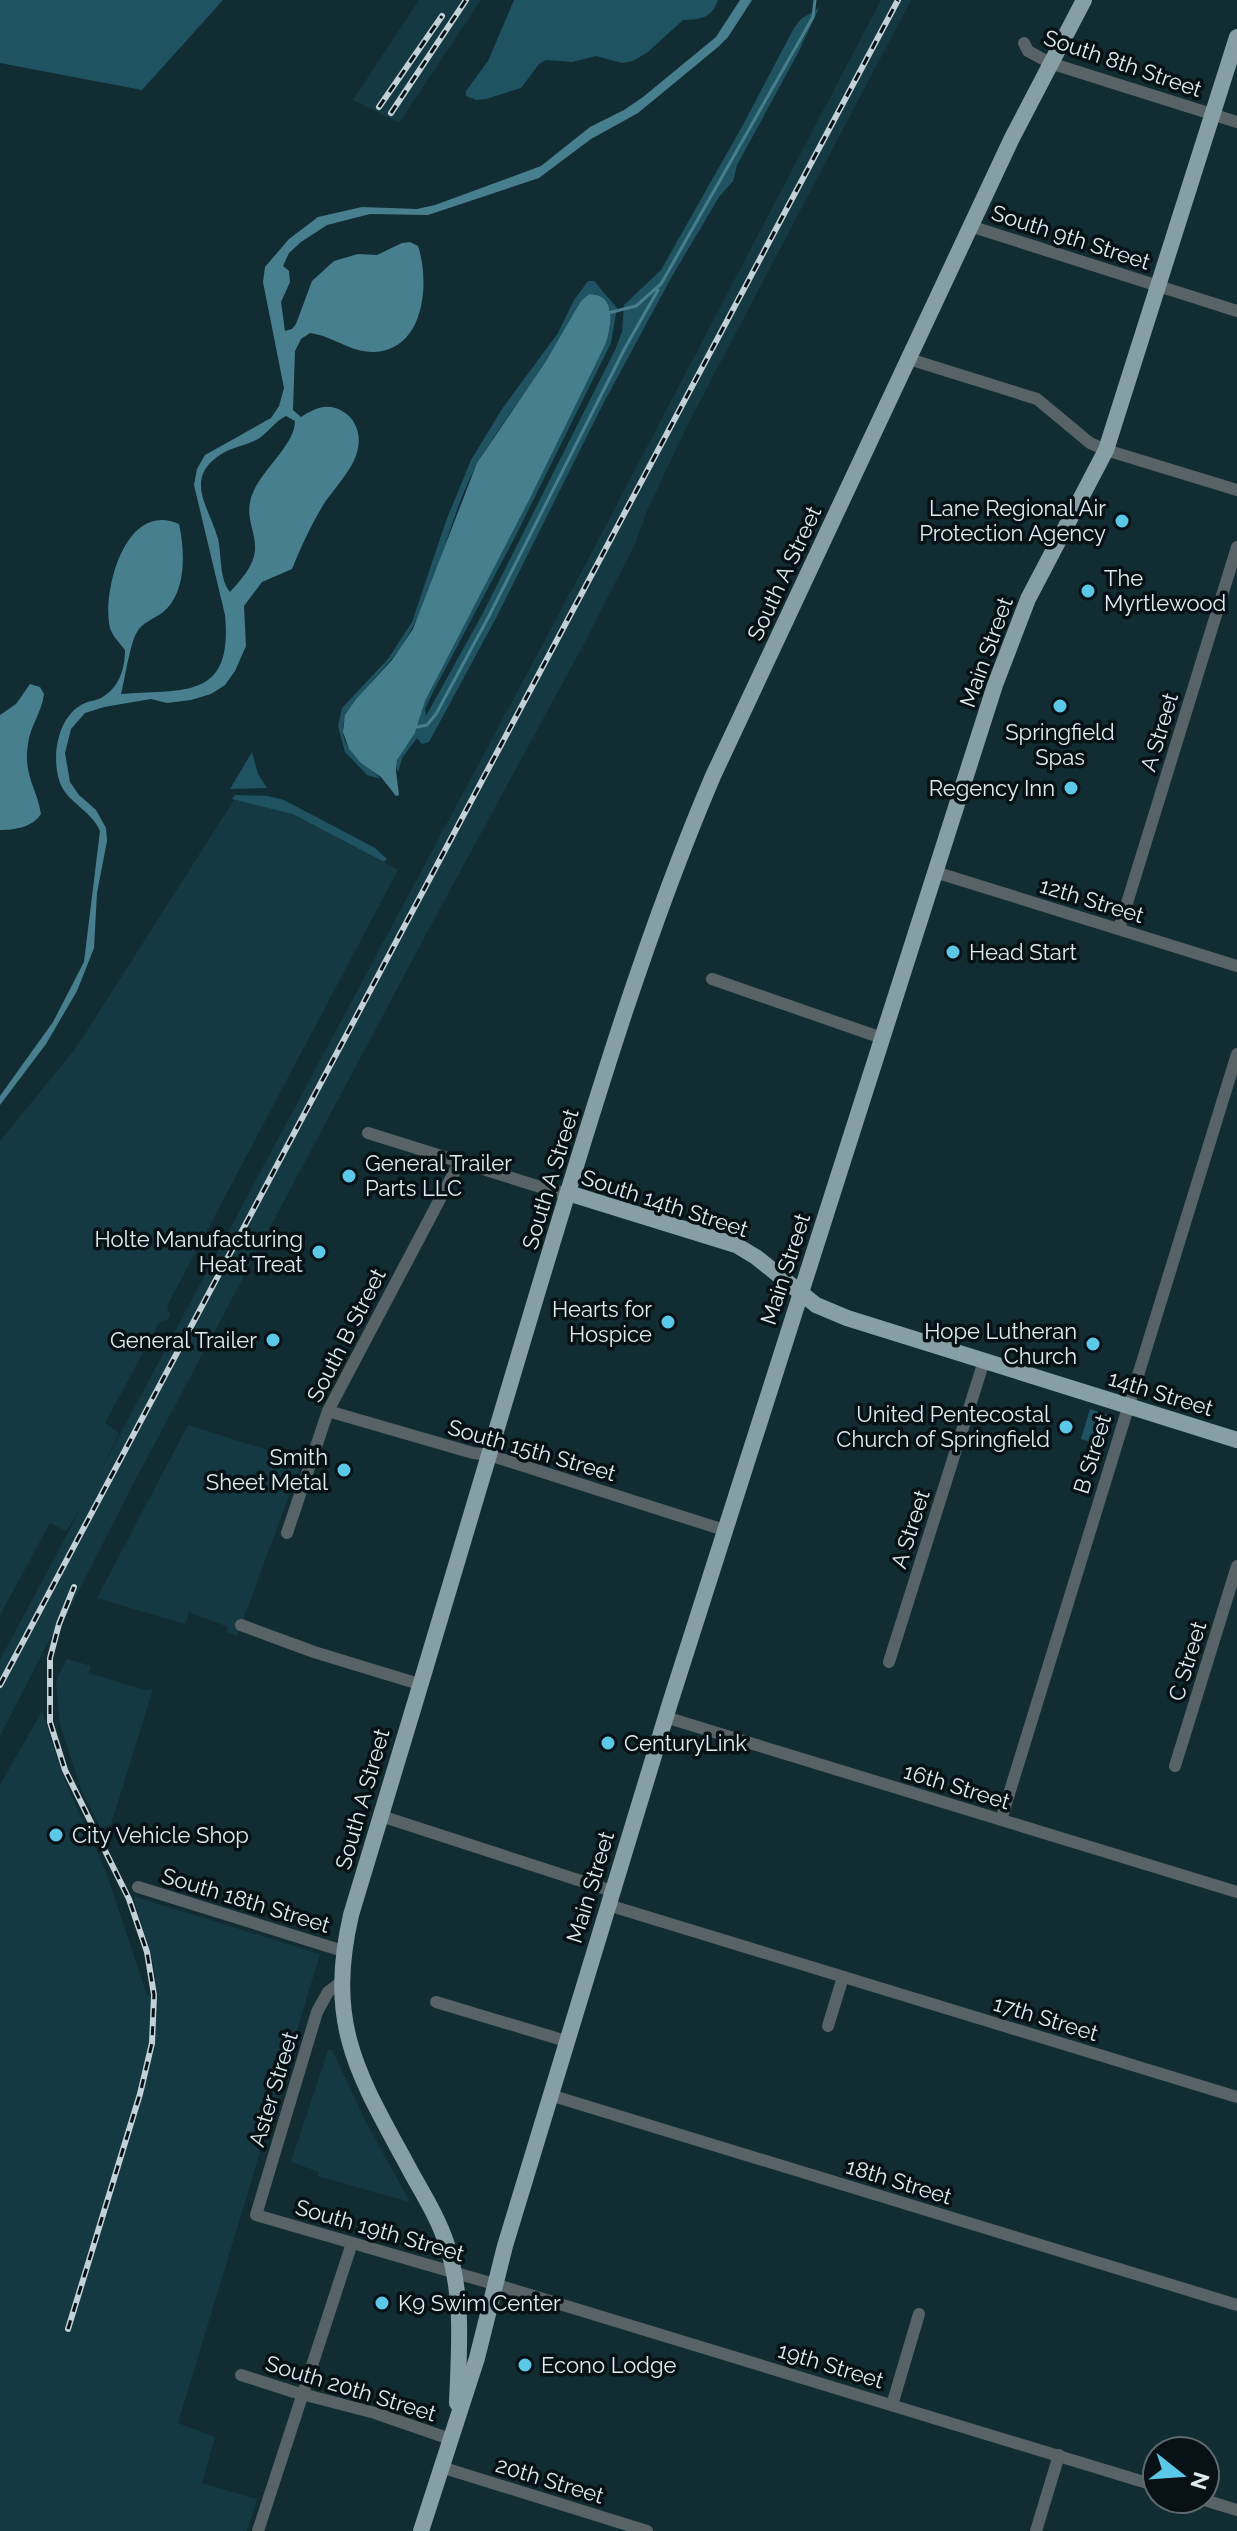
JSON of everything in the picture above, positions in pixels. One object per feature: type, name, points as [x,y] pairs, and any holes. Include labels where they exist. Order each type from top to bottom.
[{"type":"main road","name":"South A Street","points":[[456,2421],[460,2324],[455,2273],[433,2211],[361,2080],[343,2014],[343,1951],[419,1684],[568,1193],[652,929],[679,856],[713,776],[970,226],[1084,0]]},
{"type":"main road","name":"Main Street","points":[[421,2531],[477,2358],[494,2284],[665,1717],[935,872],[1013,635],[1048,560],[1106,450],[1237,37]]},
{"type":"main road","name":"South 14th Street","points":[[568,1193],[736,1245],[756,1257],[800,1294]]},
{"type":"main road","name":"14th Street","points":[[800,1294],[816,1305],[847,1318],[1237,1440]]},
{"type":"street","name":"South 8th Street","points":[[1024,43],[1028,51],[1050,63],[1237,122]]},
{"type":"street","name":"South 9th Street","points":[[970,226],[1237,311]]},
{"type":"street","points":[[909,359],[1037,399],[1090,443],[1106,450],[1237,490]]},
{"type":"street","name":"A Street","points":[[1119,929],[1237,547]]},
{"type":"street","name":"12th Street","points":[[935,872],[1237,966]]},
{"type":"street","points":[[712,979],[882,1038]]},
{"type":"street","name":"B Street","points":[[1001,1820],[1237,1054]]},
{"type":"street","name":"South 14th Street","points":[[368,1133],[459,1163],[568,1193]]},
{"type":"street","name":"South B Street","points":[[287,1533],[328,1411],[459,1163]]},
{"type":"street","name":"A Street","points":[[889,1662],[984,1361]]},
{"type":"street","name":"South 15th Street","points":[[328,1411],[489,1455],[724,1530]]},
{"type":"street","name":"C Street","points":[[1175,1766],[1237,1566]]},
{"type":"street","points":[[241,1625],[314,1652],[419,1684]]},
{"type":"street","name":"16th Street","points":[[665,1717],[1237,1892]]},
{"type":"street","name":"17th Street","points":[[381,1816],[843,1977],[1237,2097]]},
{"type":"street","name":"South 18th Street","points":[[138,1887],[343,1951]]},
{"type":"street","points":[[828,2026],[843,1977]]},
{"type":"street","name":"Aster Street","points":[[256,2215],[317,2012],[328,1992],[341,1982]]},
{"type":"street","points":[[436,2002],[566,2041]]},
{"type":"street","name":"18th Street","points":[[550,2095],[1237,2305]]},
{"type":"street","name":"South 19th Street","points":[[256,2215],[494,2284]]},
{"type":"street","points":[[258,2531],[352,2243]]},
{"type":"street","name":"19th Street","points":[[494,2284],[1141,2481]]},
{"type":"street","points":[[892,2405],[919,2314]]},
{"type":"street","name":"South 20th Street","points":[[241,2375],[375,2413],[450,2439]]},
{"type":"street","points":[[1036,2531],[1059,2455]]},
{"type":"street","name":"20th Street","points":[[441,2467],[647,2531]]},
{"type":"shaded area","points":[[0,0],[223,0],[142,90],[0,63]]},
{"type":"shaded area","points":[[419,0],[481,0],[399,123],[353,100]]},
{"type":"shaded area","points":[[514,0],[718,0],[709,14],[683,20],[648,52],[633,61],[622,63],[596,56],[572,62],[546,60],[539,64],[521,88],[486,99],[476,100],[466,96],[466,91],[488,61]]},
{"type":"shaded area","points":[[740,0],[752,0],[718,47],[638,113],[591,139],[539,178],[428,215],[370,214],[327,225],[289,253],[283,266],[289,271],[290,282],[281,302],[285,331],[296,324],[312,281],[334,261],[358,254],[377,255],[402,243],[410,242],[418,246],[422,261],[420,311],[414,327],[404,339],[392,348],[375,352],[358,350],[310,333],[301,339],[295,351],[293,410],[301,417],[326,407],[342,411],[356,426],[358,448],[348,471],[314,522],[292,569],[262,582],[244,606],[246,646],[225,685],[211,694],[191,700],[167,703],[151,699],[104,707],[85,713],[71,729],[65,753],[70,782],[96,810],[106,828],[107,841],[97,893],[94,948],[77,991],[46,1044],[0,1105],[0,1096],[53,1022],[84,962],[100,831],[60,783],[56,750],[62,728],[74,710],[107,694],[120,677],[125,650],[110,627],[108,607],[111,588],[123,551],[145,524],[161,520],[179,524],[182,572],[170,605],[145,624],[134,637],[121,694],[165,692],[200,684],[212,676],[221,662],[225,615],[194,485],[197,469],[205,455],[271,418],[279,406],[284,388],[263,282],[265,267],[289,239],[318,217],[362,207],[417,209],[435,205],[541,166],[590,127],[643,97],[716,37]],"holes":[[[286,416],[295,421],[290,439],[252,495],[249,510],[254,556],[246,573],[230,592],[222,574],[218,539],[202,493],[204,472],[223,453],[258,439],[282,418]]]},
{"type":"shaded area","points":[[881,0],[911,0],[689,422],[646,513],[635,544],[585,642],[0,1736],[0,1660],[79,1512],[66,1531],[50,1523],[0,1615],[0,1141],[76,1048],[234,800],[271,806],[301,817],[398,870],[167,1306],[168,1319],[159,1323],[105,1423],[119,1433],[102,1468],[593,550]]},
{"type":"shaded area","points":[[819,8],[737,165],[733,181],[719,197],[671,278],[429,742],[422,744],[417,738],[402,758],[398,773],[397,762],[415,733],[425,701],[606,343],[610,309],[596,294],[589,294],[581,301],[549,356],[478,463],[414,625],[345,718],[344,737],[351,751],[381,779],[367,775],[345,752],[338,726],[342,708],[388,659],[412,622],[446,521],[471,460],[502,409],[558,333],[574,300],[588,281],[594,281],[617,308],[611,343],[514,539],[433,692],[425,709],[426,716],[483,613],[616,348],[622,332],[624,305],[661,270],[794,28],[801,19]]},
{"type":"shaded area","points":[[589,294],[598,295],[608,304],[610,327],[606,343],[425,701],[415,733],[397,760],[399,795],[396,796],[381,777],[361,763],[349,749],[343,732],[345,715],[392,660],[413,629],[477,463],[546,361],[581,301]]},
{"type":"shaded area","points":[[30,684],[40,687],[44,694],[29,737],[27,755],[41,814],[23,827],[0,830],[0,715],[16,704]]},
{"type":"shaded area","points":[[252,752],[258,774],[267,788],[230,789]]},
{"type":"shaded area","points":[[235,795],[284,800],[375,848],[387,859],[384,862],[293,814],[232,799]]},
{"type":"shaded area","points":[[1090,1409],[1111,1416],[1101,1445],[1081,1439]]},
{"type":"shaded area","points":[[188,1425],[302,1461],[237,1636],[226,1632],[228,1627],[189,1612],[185,1624],[97,1598]]},
{"type":"shaded area","points":[[67,1659],[91,1666],[89,1673],[144,1690],[153,1689],[111,1824],[101,1829],[81,1789],[60,1724],[56,1681]]},
{"type":"shaded area","points":[[42,1711],[65,1782],[106,1872],[147,1995],[157,1997],[154,1966],[133,1896],[320,1954],[178,2423],[215,2437],[202,2483],[257,2499],[247,2531],[0,2531],[0,1785]]},
{"type":"shaded area","points":[[328,2050],[332,2050],[366,2122],[410,2202],[318,2176],[319,2172],[291,2162]]},
{"type":"waterway","points":[[608,313],[636,306],[661,284],[813,17],[815,0]]},
{"type":"waterway","points":[[417,727],[427,725],[436,714],[658,290]]},
{"type":"railway","points":[[391,113],[466,0]]},
{"type":"railway","points":[[0,1685],[898,0]]},
{"type":"railway","points":[[379,107],[442,16]]},
{"type":"railway","points":[[68,2329],[140,2094],[152,2043],[154,1995],[147,1952],[129,1899],[65,1770],[50,1722],[50,1658],[74,1587]]},
{"type":"place","name":"Lane Regional Air Protection Agency","points":[[1122,521]]},
{"type":"place","name":"The Myrtlewood","points":[[1088,591]]},
{"type":"place","name":"Springfield Spas","points":[[1060,706]]},
{"type":"place","name":"Regency Inn","points":[[1071,788]]},
{"type":"place","name":"Head Start","points":[[953,952]]},
{"type":"place","name":"General Trailer Parts LLC","points":[[349,1176]]},
{"type":"place","name":"Holte Manufacturing Heat Treat","points":[[319,1252]]},
{"type":"place","name":"Hearts for Hospice","points":[[668,1322]]},
{"type":"place","name":"General Trailer","points":[[273,1340]]},
{"type":"place","name":"Hope Lutheran Church","points":[[1093,1344]]},
{"type":"place","name":"United Pentecostal Church of Springfield","points":[[1066,1427]]},
{"type":"place","name":"Smith Sheet Metal","points":[[344,1470]]},
{"type":"place","name":"CenturyLink","points":[[608,1743]]},
{"type":"place","name":"City Vehicle Shop","points":[[56,1835]]},
{"type":"place","name":"K9 Swim Center","points":[[382,2303]]},
{"type":"place","name":"Econo Lodge","points":[[525,2365]]}]
